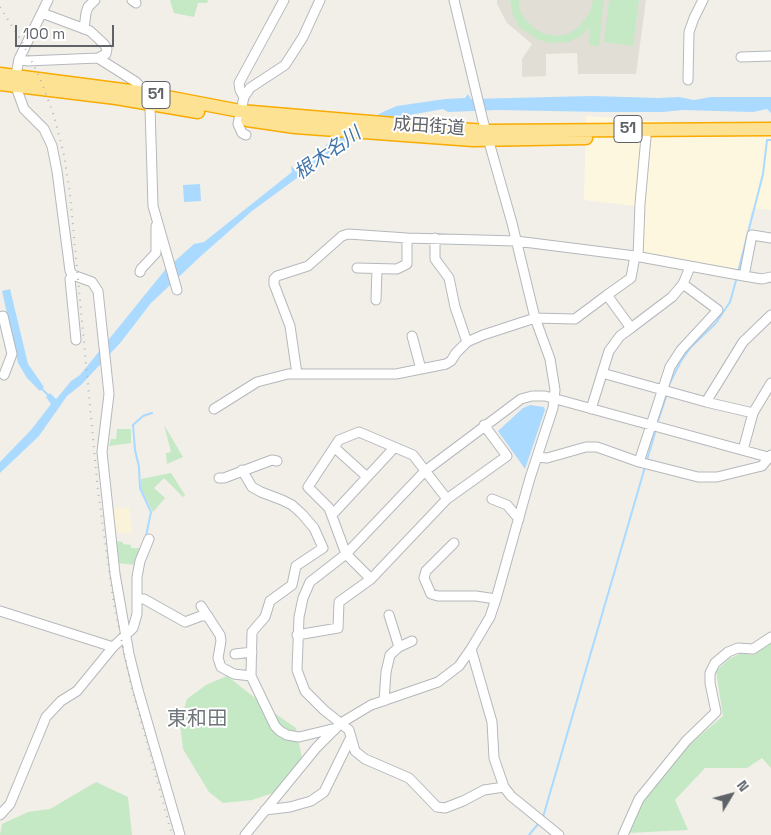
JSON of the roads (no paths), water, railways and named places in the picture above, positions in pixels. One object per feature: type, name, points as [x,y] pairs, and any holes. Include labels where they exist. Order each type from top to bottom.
[{"type":"highway","name":"成田街道","points":[[0,74],[16,81],[116,98],[148,98],[239,115],[295,122],[481,132],[646,138],[771,138]]},
{"type":"highway","name":"成田街道","points":[[0,84],[16,81]]},
{"type":"highway","name":"成田街道","points":[[481,132],[771,129]]},
{"type":"street","points":[[48,0],[20,59],[16,81],[24,108],[44,129],[50,140],[57,171],[69,268],[73,275],[87,279],[97,288],[109,394],[102,452],[115,574],[138,690],[180,835]]},
{"type":"street","points":[[84,29],[88,7],[95,0]]},
{"type":"street","points":[[244,97],[239,83],[284,0]]},
{"type":"street","points":[[246,135],[242,133],[238,124],[244,97],[250,88],[285,65],[303,37],[320,0]]},
{"type":"street","points":[[245,835],[316,746],[341,723],[371,705],[438,682],[459,666],[490,617],[553,408],[555,390],[550,359],[535,318],[516,241],[481,132],[472,78],[454,0]]},
{"type":"street","points":[[688,80],[689,32],[703,0]]},
{"type":"street","points":[[20,59],[27,61],[98,58],[106,54],[107,49],[104,44],[90,30],[42,13]]},
{"type":"street","points":[[741,57],[771,56]]},
{"type":"street","points":[[98,58],[136,82],[148,98],[153,201],[177,290]]},
{"type":"street","points":[[214,409],[263,380],[297,374],[387,374],[421,370],[448,363],[467,342],[483,335],[535,318],[574,319],[631,278],[636,256],[646,138]]},
{"type":"street","points":[[140,272],[141,268],[156,253],[155,228],[158,224]]},
{"type":"street","points":[[297,374],[290,326],[274,284],[274,279],[277,276],[308,266],[342,236],[348,234],[407,238],[516,241],[636,256],[762,279],[771,277]]},
{"type":"street","points":[[740,275],[752,235],[771,238]]},
{"type":"street","points":[[357,268],[397,269],[407,264],[407,238]]},
{"type":"street","points":[[435,238],[435,260],[449,278],[455,307],[467,342]]},
{"type":"street","points":[[590,409],[609,351],[620,336],[672,297],[683,284],[690,266]]},
{"type":"street","points":[[376,300],[377,269]]},
{"type":"street","points":[[73,275],[70,279],[76,340]]},
{"type":"street","points":[[644,463],[650,426],[670,367],[681,350],[718,310],[683,284]]},
{"type":"street","points":[[606,295],[631,328]]},
{"type":"street","points":[[706,402],[743,342],[771,315]]},
{"type":"street","points":[[0,317],[3,316],[12,354],[4,375]]},
{"type":"street","points":[[412,336],[421,370]]},
{"type":"street","points":[[602,373],[753,413]]},
{"type":"street","points":[[743,450],[753,413],[771,383]]},
{"type":"street","points":[[504,787],[484,790],[446,808],[437,807],[409,778],[365,759],[355,751],[350,730],[324,710],[305,691],[297,670],[297,636],[303,598],[310,582],[346,554],[425,471],[520,399],[532,396],[554,399],[770,457],[762,466],[717,477],[698,477],[644,463],[597,447],[586,447],[547,458],[537,457]]},
{"type":"street","points":[[297,636],[338,628],[339,602],[371,579],[447,499],[507,456],[484,425]]},
{"type":"street","points":[[371,579],[346,554],[329,508],[308,487],[339,440],[360,432],[413,455],[447,499]]},
{"type":"street","points":[[335,448],[366,476]]},
{"type":"street","points":[[332,515],[366,476],[394,448]]},
{"type":"street","points":[[219,478],[224,478],[272,460],[278,462]]},
{"type":"street","points":[[242,470],[252,487],[292,505],[302,514],[314,528],[323,548],[296,566],[292,585],[270,601],[265,617],[252,632],[251,676],[275,726],[286,735],[299,737],[334,729]]},
{"type":"street","points":[[492,499],[507,505],[519,520]]},
{"type":"street","points":[[0,815],[10,804],[46,717],[61,701],[77,691],[113,647],[133,628],[137,614],[137,577],[140,561],[149,538]]},
{"type":"street","points":[[454,543],[426,570],[424,578],[431,594],[438,596],[476,596],[496,600]]},
{"type":"street","points":[[137,598],[144,599],[185,622],[201,616],[208,616]]},
{"type":"street","points":[[201,606],[221,641],[218,658],[221,667],[234,674],[251,676]]},
{"type":"street","points":[[0,612],[113,647]]},
{"type":"street","points":[[389,615],[399,647]]},
{"type":"street","points":[[622,835],[640,800],[686,741],[716,712],[710,683],[710,673],[716,663],[728,652],[738,648],[753,649],[771,637]]},
{"type":"street","points":[[384,702],[390,655],[399,647],[412,641]]},
{"type":"street","points":[[471,649],[492,722],[494,758],[504,787],[511,796],[559,835]]},
{"type":"street","points":[[235,654],[252,652]]},
{"type":"street","points":[[265,810],[292,807],[311,801],[324,792],[351,737]]},
{"type":"water","name":"根木名川","points":[[468,94],[471,99],[591,96],[679,97],[694,100],[711,97],[771,97],[771,113],[767,109],[753,112],[498,110],[448,112],[443,109],[404,116],[370,129],[349,140],[252,211],[202,255],[151,303],[121,342],[82,384],[67,396],[39,436],[0,473],[0,462],[31,430],[51,404],[46,397],[50,393],[56,399],[71,381],[80,375],[165,270],[194,244],[204,242],[292,172],[291,166],[295,170],[331,141],[357,125],[397,106],[465,98]]},
{"type":"water","points":[[200,184],[201,201],[184,202],[183,185]]},
{"type":"water","points":[[10,289],[28,364],[44,387],[40,391],[27,378],[18,363],[2,291]]},
{"type":"water","points":[[530,405],[544,407],[545,410],[525,469],[498,431],[523,408]]},
{"type":"waterway","points":[[738,272],[763,174],[767,140],[771,140]]},
{"type":"waterway","points":[[669,385],[681,361],[691,347],[716,323],[730,302],[737,277]]},
{"type":"waterway","points":[[42,389],[49,396]]},
{"type":"waterway","points":[[658,421],[666,397]]},
{"type":"waterway","points":[[146,536],[151,512],[140,488],[133,425],[143,416],[152,413]]},
{"type":"waterway","points":[[647,460],[655,433]]},
{"type":"waterway","points":[[543,817],[645,467]]},
{"type":"waterway","points":[[529,835],[539,823]]},
{"type":"railway","points":[[0,7],[22,42],[40,78],[54,116],[64,155],[70,194],[98,491],[114,605],[131,685],[172,835]]},
{"type":"district","name":"東和田","points":[[197,720]]}]
